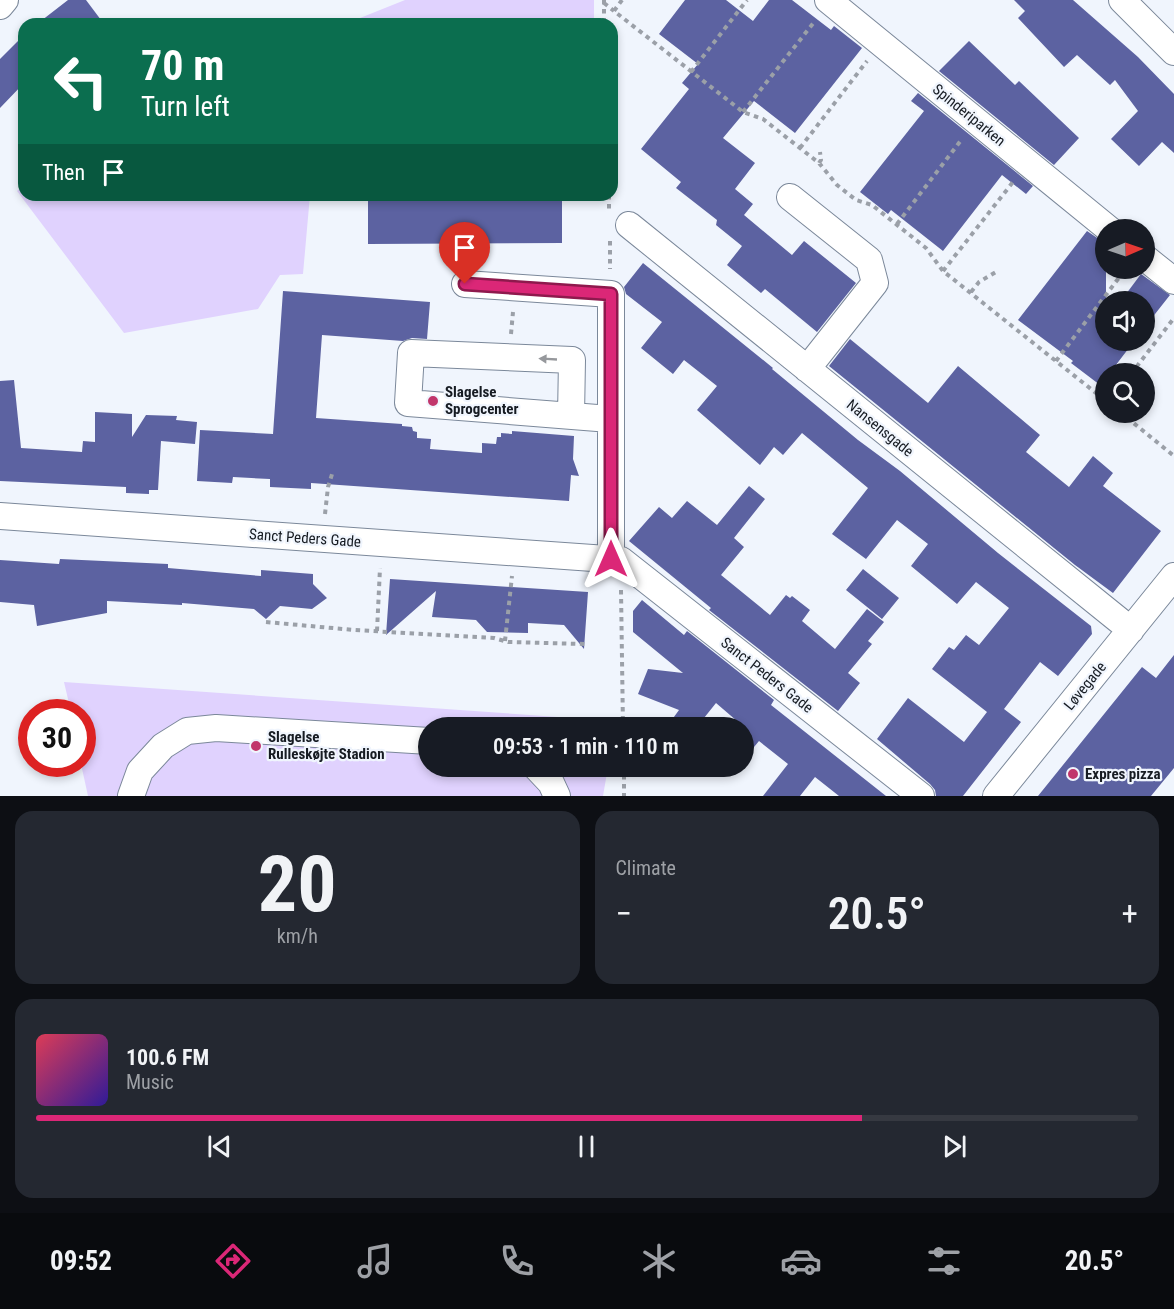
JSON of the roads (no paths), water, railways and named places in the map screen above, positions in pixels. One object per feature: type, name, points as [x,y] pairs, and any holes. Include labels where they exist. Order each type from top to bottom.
[{"type":"street","points":[[0,6],[5,0]]},
{"type":"street","points":[[1122,0],[1174,52]]},
{"type":"street","name":"Spinderiparken","points":[[829,1],[1097,219]]},
{"type":"street","points":[[790,197],[869,260],[875,283],[807,369]]},
{"type":"street","name":"Nansensgade","points":[[629,225],[1131,630]]},
{"type":"street","points":[[1155,266],[1174,281]]},
{"type":"street","points":[[465,284],[611,294],[610,419],[616,559]]},
{"type":"street","points":[[571,416],[572,360],[411,353],[408,403],[571,416],[610,419]]},
{"type":"street","name":"Sanct Peders Gade","points":[[0,516],[616,559],[921,796]]},
{"type":"street","name":"Løvegade","points":[[996,796],[1174,576]]},
{"type":"street","points":[[131,796],[140,771],[163,746],[187,731],[216,728],[418,740]]},
{"type":"street","points":[[545,777],[557,796]]},
{"type":"place","name":"Slagelse Sprogcenter","points":[[433,401]]},
{"type":"place","name":"Slagelse Rulleskøjte Stadion","points":[[256,746]]},
{"type":"place","name":"Expres pizza","points":[[1073,774]]}]
